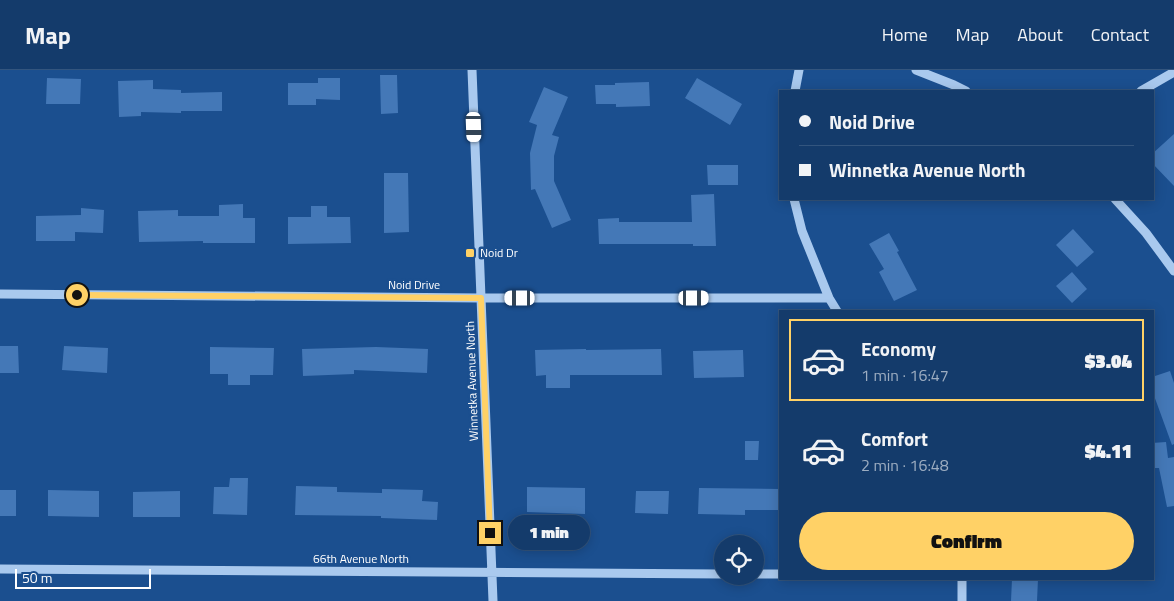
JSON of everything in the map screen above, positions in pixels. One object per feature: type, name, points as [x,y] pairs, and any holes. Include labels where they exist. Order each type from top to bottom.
[{"type":"street","name":"Winnetka Avenue North","points":[[472,70],[493,601]]},
{"type":"street","points":[[795,90],[799,70]]},
{"type":"street","points":[[916,70],[964,90]]},
{"type":"street","points":[[1143,90],[1174,72]]},
{"type":"street","points":[[794,200],[802,231],[828,298],[836,310]]},
{"type":"street","points":[[1116,200],[1146,233],[1174,271]]},
{"type":"street","name":"Noid Drive","points":[[0,294],[481,298],[828,298]]},
{"type":"street","name":"66th Avenue North","points":[[0,569],[714,574]]},
{"type":"street","points":[[764,574],[779,574]]},
{"type":"street","points":[[962,580],[962,601]]},
{"type":"building","points":[[380,75],[397,75],[398,113],[381,114]]},
{"type":"building","points":[[47,78],[81,79],[80,104],[46,104]]},
{"type":"building","points":[[318,78],[340,78],[340,100],[316,99],[316,105],[288,105],[288,83],[318,83]]},
{"type":"building","points":[[697,78],[742,104],[730,125],[685,98]]},
{"type":"building","points":[[153,80],[153,89],[181,90],[181,93],[222,92],[222,111],[141,112],[141,116],[119,117],[118,81]]},
{"type":"building","points":[[649,82],[650,106],[616,107],[616,104],[596,104],[595,85]]},
{"type":"building","points":[[544,87],[568,97],[552,135],[559,137],[554,156],[554,181],[571,220],[552,228],[535,189],[531,190],[530,153],[537,125],[529,122]]},
{"type":"building","points":[[1174,134],[1174,186],[1154,165],[1154,152]]},
{"type":"building","points":[[707,165],[738,165],[738,185],[708,185]]},
{"type":"building","points":[[384,173],[408,173],[409,232],[384,233]]},
{"type":"building","points":[[714,194],[716,246],[693,246],[693,244],[599,244],[598,219],[619,218],[619,222],[692,222],[691,195]]},
{"type":"building","points":[[243,204],[243,218],[255,218],[255,243],[203,243],[203,241],[139,242],[138,211],[178,210],[178,216],[219,216],[219,205]]},
{"type":"building","points":[[311,206],[327,206],[327,217],[350,217],[351,243],[288,244],[288,217],[311,217]]},
{"type":"building","points":[[81,208],[104,210],[103,233],[75,232],[75,241],[36,241],[36,216],[81,215]]},
{"type":"building","points":[[1073,229],[1094,252],[1077,267],[1056,245]]},
{"type":"building","points":[[889,233],[917,290],[894,301],[879,272],[884,269],[869,244]]},
{"type":"building","points":[[1072,272],[1087,289],[1072,303],[1056,286]]},
{"type":"building","points":[[0,346],[18,346],[19,373],[0,373]]},
{"type":"building","points":[[64,346],[108,348],[107,373],[62,370]]},
{"type":"building","points":[[210,347],[274,348],[273,375],[250,375],[250,385],[228,385],[228,374],[210,374]]},
{"type":"building","points":[[376,347],[428,349],[427,373],[354,370],[354,374],[303,376],[302,349]]},
{"type":"building","points":[[661,349],[662,375],[570,375],[570,388],[546,388],[546,375],[536,376],[535,350]]},
{"type":"building","points":[[743,350],[744,377],[694,378],[693,351]]},
{"type":"building","points":[[1170,371],[1174,383],[1174,444],[1172,445],[1154,396],[1154,376]]},
{"type":"building","points":[[745,441],[759,441],[758,460],[745,460]]},
{"type":"building","points":[[1166,442],[1168,458],[1174,457],[1174,506],[1167,507],[1159,468],[1154,468],[1154,443]]},
{"type":"building","points":[[230,478],[248,478],[247,515],[213,514],[214,487],[229,487]]},
{"type":"building","points":[[296,486],[337,487],[337,492],[382,493],[382,489],[423,490],[422,501],[438,502],[437,520],[381,518],[381,516],[295,515]]},
{"type":"building","points":[[527,487],[585,488],[585,514],[527,512]]},
{"type":"building","points":[[699,488],[779,489],[779,510],[745,510],[745,515],[698,514]]},
{"type":"building","points":[[0,490],[16,490],[16,516],[0,516]]},
{"type":"building","points":[[48,490],[99,491],[99,517],[48,516]]},
{"type":"building","points":[[180,491],[180,517],[133,517],[133,492]]},
{"type":"building","points":[[636,491],[669,491],[668,514],[635,513]]},
{"type":"building","points":[[1012,580],[1038,580],[1037,601],[1011,601]]},
{"type":"place","name":"Noid Dr","points":[[470,253]]},
{"type":"route","points":[[77,295],[481,298],[490,533]]}]
